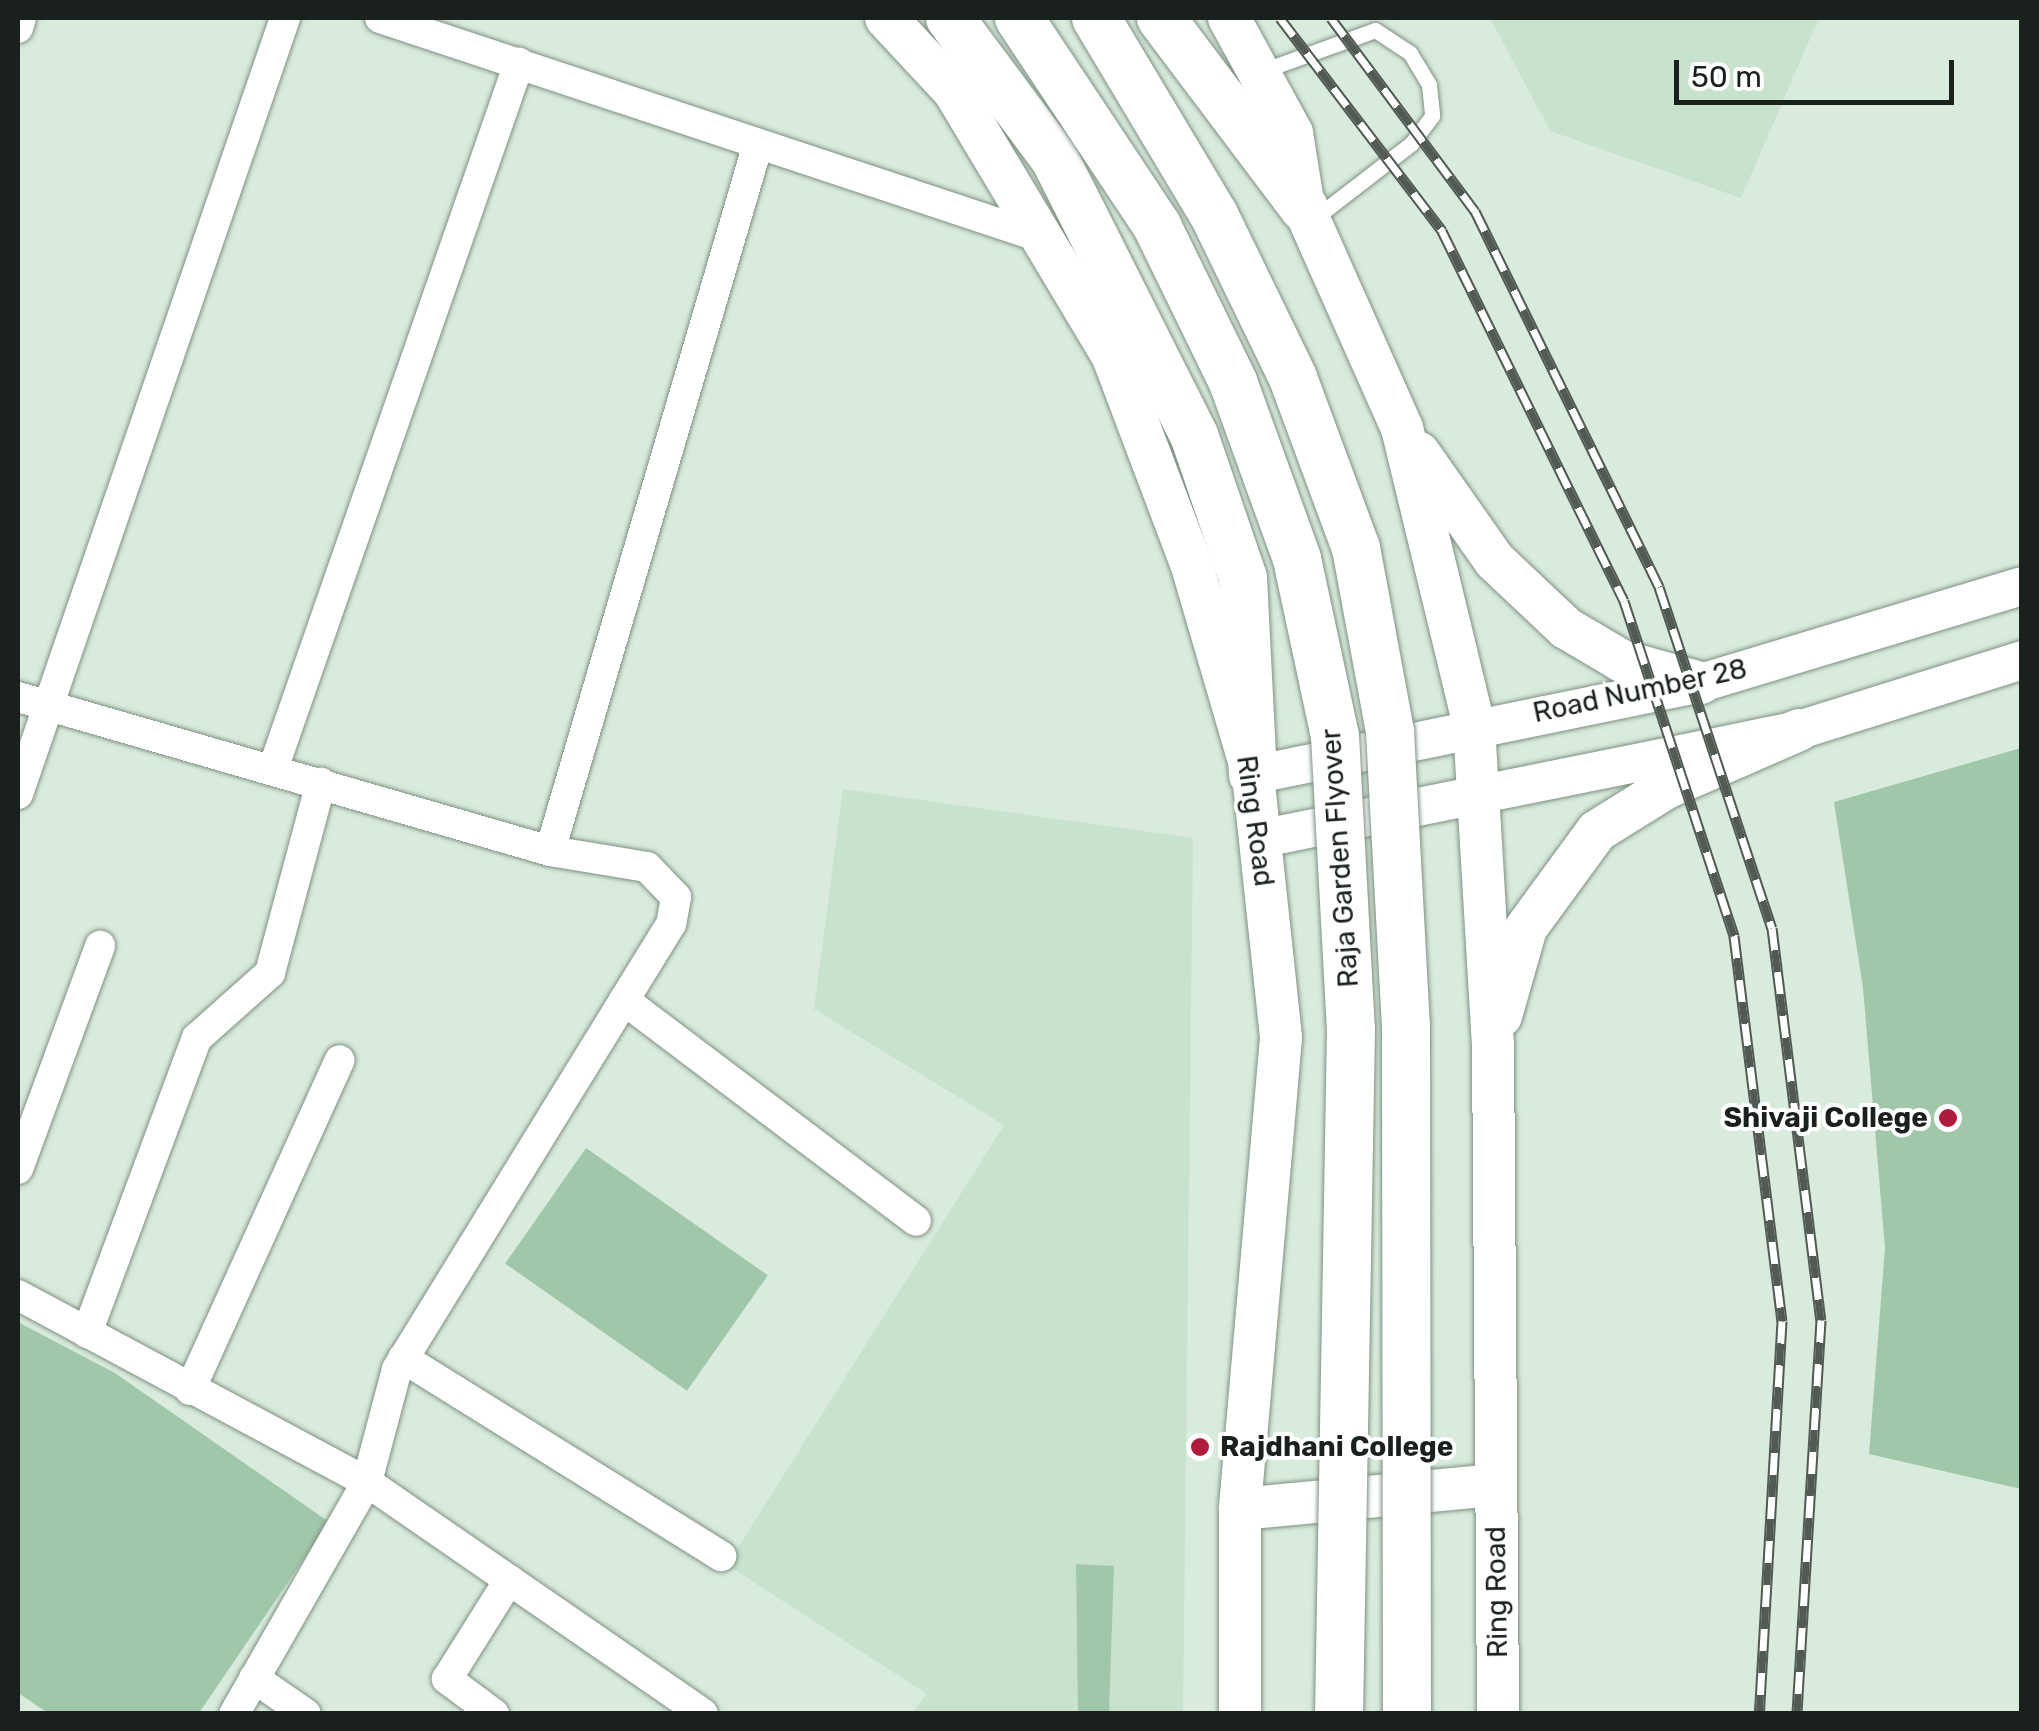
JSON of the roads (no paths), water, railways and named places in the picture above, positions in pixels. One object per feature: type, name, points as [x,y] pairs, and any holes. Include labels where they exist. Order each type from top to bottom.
[{"type":"main road","name":"Ring Road","points":[[886,18],[954,91],[1046,239],[1113,357],[1192,566],[1253,774],[1280,1038],[1240,1509],[1240,1714]]},
{"type":"main road","points":[[950,18],[1055,159],[1124,283],[1194,435],[1243,578],[1253,774]]},
{"type":"main road","name":"Raja Garden Flyover","points":[[1019,18],[1157,226],[1232,382],[1297,559],[1335,736],[1351,1029],[1339,1714]]},
{"type":"main road","name":"Raja Garden Flyover","points":[[1096,18],[1214,215],[1293,378],[1356,548],[1390,732],[1406,1025],[1406,1714]]},
{"type":"main road","points":[[1161,18],[1307,215]]},
{"type":"main road","name":"Ring Road","points":[[1229,18],[1292,133],[1307,215],[1402,428],[1474,726],[1493,1044],[1498,1714]]},
{"type":"main road","points":[[1402,428],[1538,606],[1622,661],[1700,683]]},
{"type":"main road","points":[[1493,1044],[1526,928],[1569,859],[1630,807],[1799,730]]},
{"type":"main road","points":[[1240,1509],[1496,1485]]},
{"type":"street","points":[[18,28],[21,18]]},
{"type":"street","points":[[18,794],[285,18]]},
{"type":"street","points":[[380,18],[1046,239]]},
{"type":"street","points":[[273,770],[519,64]]},
{"type":"street","points":[[550,851],[758,144]]},
{"type":"street","name":"Road Number 28","points":[[1253,774],[1700,683],[2022,586]]},
{"type":"street","points":[[1260,838],[1799,730],[2022,660]]},
{"type":"street","points":[[18,698],[550,851],[647,868],[676,896],[677,913],[403,1358],[367,1482],[234,1714]]},
{"type":"street","points":[[87,1333],[197,1038],[270,973],[322,783]]},
{"type":"street","points":[[18,1168],[100,946]]},
{"type":"street","points":[[624,1000],[916,1221]]},
{"type":"street","points":[[190,1390],[340,1060]]},
{"type":"street","points":[[18,1295],[367,1482],[704,1714]]},
{"type":"street","points":[[403,1358],[721,1556]]},
{"type":"street","points":[[494,1714],[447,1680],[509,1580]]},
{"type":"street","points":[[254,1678],[306,1714]]},
{"type":"lane","points":[[1258,72],[1375,30],[1410,53],[1429,85],[1432,116],[1412,143],[1307,215]]},
{"type":"railway","points":[[1280,18],[1442,231],[1624,601],[1734,936],[1782,1321],[1759,1714]]},
{"type":"railway","points":[[1331,18],[1475,211],[1659,587],[1772,928],[1821,1320],[1797,1714]]},
{"type":"place","name":"Shivaji College","points":[[1948,1118]]},
{"type":"place","name":"Rajdhani College","points":[[1200,1447]]}]
